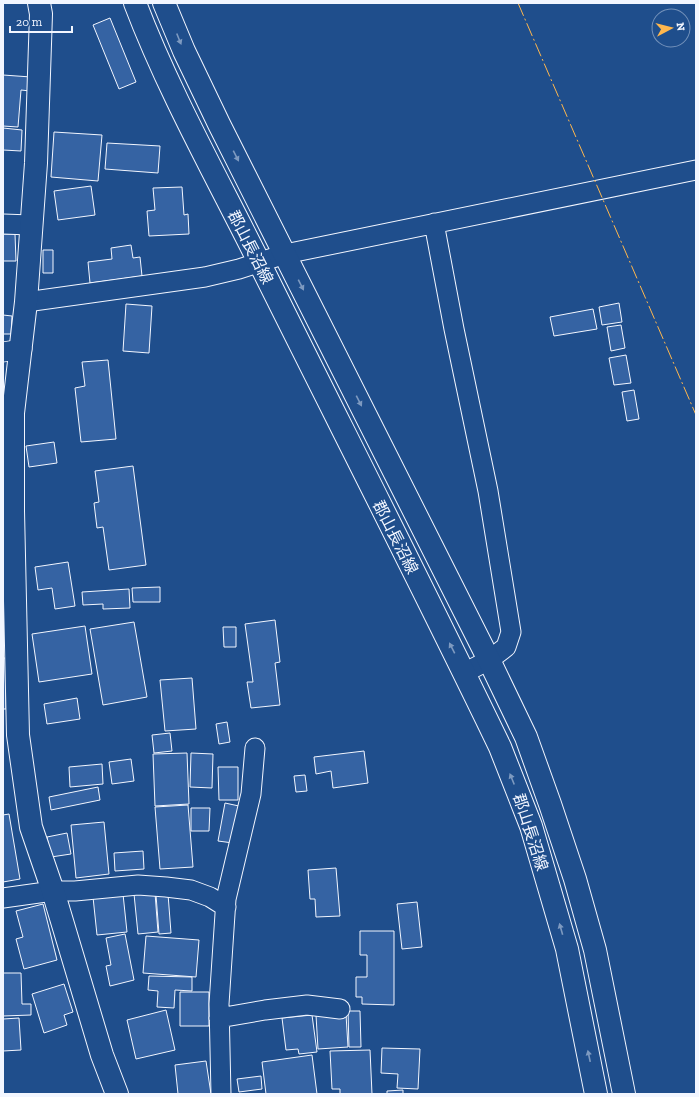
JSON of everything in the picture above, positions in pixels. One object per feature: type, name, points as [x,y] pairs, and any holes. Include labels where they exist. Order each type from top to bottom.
[{"type":"main road","points":[[39,3],[41,14],[39,91],[26,302],[12,350],[13,413],[9,565],[18,735],[30,827],[53,891],[102,1055],[117,1094]]},
{"type":"main road","name":"郡山長沼線","points":[[135,3],[170,86],[500,747],[531,826],[567,949],[596,1094]]},
{"type":"main road","name":"郡山長沼線","points":[[164,3],[187,58],[489,660],[526,737],[575,879],[594,950],[624,1094]]},
{"type":"street","points":[[26,302],[205,277],[239,269],[285,254],[696,170]]},
{"type":"street","points":[[434,223],[454,329],[488,491],[511,632],[506,647],[489,660],[464,673]]},
{"type":"street","points":[[3,224],[31,225]]},
{"type":"street","points":[[221,1094],[219,1004],[226,899],[251,794],[255,748]]},
{"type":"street","points":[[3,898],[53,891],[75,891],[138,885],[191,890],[210,897],[226,907]]},
{"type":"street","points":[[219,1018],[307,1005],[340,1008]]},
{"type":"building","points":[[110,18],[136,82],[119,89],[93,25]]},
{"type":"building","points":[[3,75],[31,77],[30,91],[21,90],[18,127],[3,126]]},
{"type":"building","points":[[3,128],[22,130],[21,151],[3,150]]},
{"type":"building","points":[[54,132],[102,135],[98,181],[51,177]]},
{"type":"building","points":[[107,143],[160,146],[158,173],[105,169]]},
{"type":"building","points":[[91,186],[95,215],[58,220],[54,191]]},
{"type":"building","points":[[182,187],[184,215],[188,214],[189,234],[149,236],[147,211],[155,210],[153,188]]},
{"type":"building","points":[[3,234],[15,234],[16,261],[3,261]]},
{"type":"building","points":[[131,245],[133,258],[140,257],[142,276],[90,283],[88,262],[112,259],[111,248]]},
{"type":"building","points":[[43,250],[53,250],[53,273],[43,273]]},
{"type":"building","points":[[619,303],[622,322],[602,325],[599,307]]},
{"type":"building","points":[[126,304],[152,306],[149,353],[123,351]]},
{"type":"building","points":[[593,309],[597,329],[554,336],[550,317]]},
{"type":"building","points":[[3,315],[12,316],[11,334],[3,334]]},
{"type":"building","points":[[621,325],[625,348],[611,351],[607,327]]},
{"type":"building","points":[[626,355],[631,383],[614,385],[609,358]]},
{"type":"building","points":[[108,360],[116,439],[81,442],[75,388],[85,386],[82,362]]},
{"type":"building","points":[[634,390],[639,419],[627,421],[622,392]]},
{"type":"building","points":[[54,442],[57,463],[29,467],[26,446]]},
{"type":"building","points":[[133,466],[146,565],[109,570],[103,527],[97,528],[94,503],[99,502],[95,471]]},
{"type":"building","points":[[68,562],[75,606],[55,609],[52,588],[38,590],[35,567]]},
{"type":"building","points":[[160,587],[160,602],[133,602],[132,588]]},
{"type":"building","points":[[129,589],[130,608],[103,609],[103,604],[83,605],[82,592]]},
{"type":"building","points":[[275,620],[280,662],[275,663],[280,705],[251,708],[247,682],[253,682],[245,624]]},
{"type":"building","points":[[134,622],[147,697],[103,705],[90,629]]},
{"type":"building","points":[[85,626],[92,674],[39,682],[32,634]]},
{"type":"building","points":[[223,627],[236,627],[236,647],[224,647]]},
{"type":"building","points":[[3,658],[5,658],[6,709],[3,709]]},
{"type":"building","points":[[192,678],[196,729],[165,731],[160,680]]},
{"type":"building","points":[[77,698],[80,719],[47,724],[44,704]]},
{"type":"building","points":[[227,722],[230,742],[219,744],[216,724]]},
{"type":"building","points":[[170,733],[172,751],[154,753],[152,735]]},
{"type":"building","points":[[364,751],[368,783],[333,788],[331,771],[316,774],[314,757]]},
{"type":"building","points":[[187,753],[189,804],[155,806],[153,754]]},
{"type":"building","points":[[191,753],[213,754],[212,788],[190,787]]},
{"type":"building","points":[[131,759],[134,781],[112,784],[109,762]]},
{"type":"building","points":[[102,764],[103,784],[70,787],[69,767]]},
{"type":"building","points":[[218,767],[238,767],[238,800],[219,800]]},
{"type":"building","points":[[305,775],[307,791],[296,792],[294,776]]},
{"type":"building","points":[[98,787],[100,800],[51,810],[49,797]]},
{"type":"building","points":[[225,803],[239,806],[233,843],[218,841]]},
{"type":"building","points":[[188,805],[193,867],[160,869],[155,807]]},
{"type":"building","points":[[191,808],[210,808],[209,831],[191,831]]},
{"type":"building","points":[[9,814],[20,879],[3,882],[3,815]]},
{"type":"building","points":[[104,822],[109,874],[76,878],[71,825]]},
{"type":"building","points":[[67,833],[71,854],[51,857],[47,837]]},
{"type":"building","points":[[143,851],[144,869],[115,871],[114,853]]},
{"type":"building","points":[[336,868],[340,916],[316,917],[315,899],[310,899],[308,870]]},
{"type":"building","points":[[155,893],[158,932],[138,934],[134,894]]},
{"type":"building","points":[[123,894],[127,932],[97,935],[93,897]]},
{"type":"building","points":[[168,894],[171,933],[159,934],[156,895]]},
{"type":"building","points":[[417,902],[422,947],[402,949],[397,904]]},
{"type":"building","points":[[43,904],[57,960],[24,969],[16,939],[23,937],[16,911]]},
{"type":"building","points":[[360,931],[394,931],[394,1005],[362,1004],[362,997],[356,997],[356,977],[367,977],[367,955],[360,955]]},
{"type":"building","points":[[125,934],[134,980],[110,986],[106,966],[111,965],[106,938]]},
{"type":"building","points":[[146,936],[199,940],[196,977],[143,973]]},
{"type":"building","points":[[3,973],[21,973],[22,1004],[31,1004],[31,1015],[3,1016]]},
{"type":"building","points":[[149,976],[192,977],[192,991],[175,990],[174,1008],[157,1007],[158,991],[148,990]]},
{"type":"building","points":[[64,984],[73,1012],[64,1015],[67,1025],[44,1033],[32,994]]},
{"type":"building","points":[[180,992],[209,992],[209,1026],[180,1026]]},
{"type":"building","points":[[166,1010],[175,1050],[136,1059],[127,1020]]},
{"type":"building","points":[[348,1011],[360,1011],[361,1047],[349,1047]]},
{"type":"building","points":[[346,1014],[348,1047],[318,1049],[316,1015]]},
{"type":"building","points":[[312,1015],[317,1052],[299,1054],[298,1049],[286,1050],[282,1018]]},
{"type":"building","points":[[19,1018],[21,1050],[3,1051],[3,1019]]},
{"type":"building","points":[[382,1048],[420,1049],[418,1089],[397,1088],[398,1074],[381,1073]]},
{"type":"building","points":[[370,1050],[372,1094],[340,1094],[340,1089],[332,1089],[330,1051]]},
{"type":"building","points":[[312,1055],[317,1094],[266,1094],[262,1062]]},
{"type":"building","points":[[206,1061],[211,1094],[178,1094],[175,1065]]},
{"type":"building","points":[[261,1076],[262,1089],[239,1092],[237,1079]]},
{"type":"building","points":[[403,1090],[403,1094],[387,1094],[387,1091]]},
{"type":"power","points":[[518,3],[696,415]]}]
